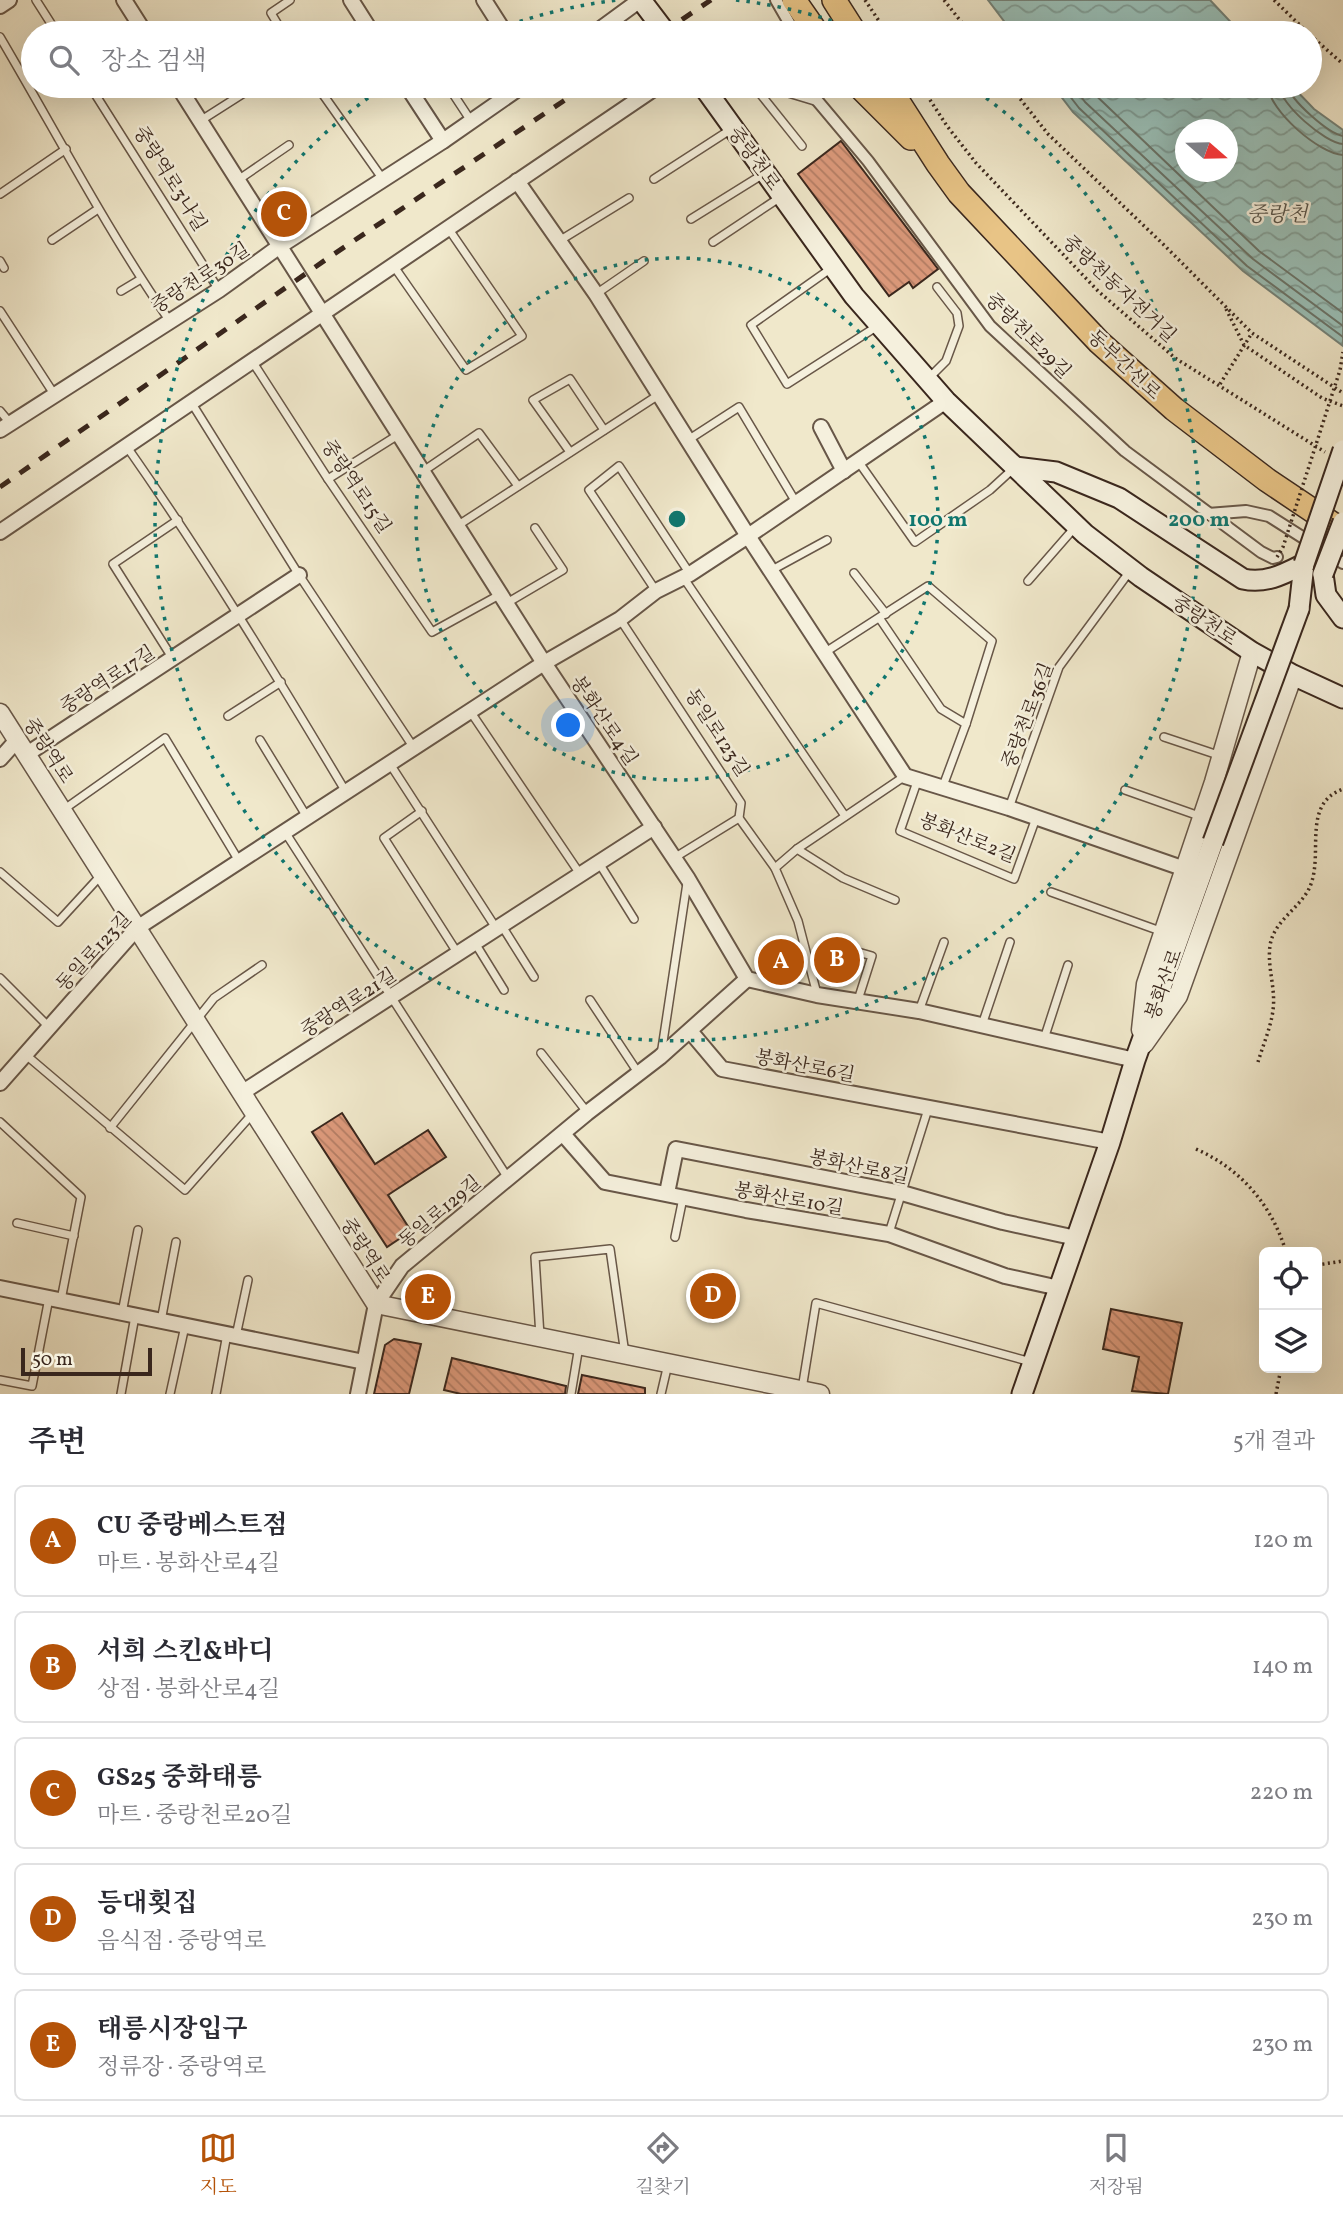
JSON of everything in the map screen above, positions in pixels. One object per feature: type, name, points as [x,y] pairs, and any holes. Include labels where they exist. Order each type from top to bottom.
[{"type":"highway","points":[[794,0],[809,21]]},
{"type":"highway","points":[[834,0],[847,21]]},
{"type":"highway","name":"동부간선로","points":[[871,98],[938,164]]},
{"type":"highway","name":"동부간선로","points":[[896,98],[959,193],[1099,342],[1174,409],[1266,480],[1343,531]]},
{"type":"main road","points":[[641,0],[657,21]]},
{"type":"main road","name":"중랑천로","points":[[712,98],[854,296],[946,401],[1076,526],[1131,569],[1252,652],[1293,676],[1343,698]]},
{"type":"main road","name":"봉화산로","points":[[1022,1394],[1110,1142],[1137,1056],[1299,609],[1304,564],[1337,453]]},
{"type":"main road","points":[[1015,467],[1056,472],[1119,498],[1243,579],[1268,579],[1304,564]]},
{"type":"main road","name":"봉화산로","points":[[1299,609],[1323,574],[1343,522]]},
{"type":"main road","points":[[1323,574],[1326,595],[1343,618]]},
{"type":"street","points":[[0,6],[9,0]]},
{"type":"street","points":[[124,0],[137,21]]},
{"type":"street","points":[[351,0],[364,21]]},
{"type":"street","points":[[484,0],[497,21]]},
{"type":"street","points":[[612,21],[641,0]]},
{"type":"street","points":[[776,0],[788,21]]},
{"type":"street","name":"봉화산로4길","points":[[186,98],[544,663],[688,879],[747,979]]},
{"type":"street","points":[[415,98],[443,141]]},
{"type":"street","name":"중랑천로30길","points":[[5,427],[219,290],[280,246],[505,98]]},
{"type":"street","points":[[0,532],[640,98]]},
{"type":"street","name":"중랑천로29길","points":[[816,98],[859,149],[990,326],[1099,429],[1144,466],[1261,552],[1273,558],[1277,557]]},
{"type":"street","points":[[517,181],[596,294],[824,653],[912,777]]},
{"type":"street","name":"동일로123길","points":[[0,1083],[137,928],[544,663],[620,619],[656,591],[748,536],[946,401]]},
{"type":"street","points":[[821,427],[844,471]]},
{"type":"street","points":[[1208,514],[1245,511],[1269,516],[1343,563]]},
{"type":"street","name":"중랑역로17길","points":[[0,759],[173,659],[299,575]]},
{"type":"street","points":[[1137,1056],[1146,984],[1222,756],[1252,652]]},
{"type":"street","points":[[1137,1056],[1178,996],[1293,676]]},
{"type":"street","name":"중랑역로","points":[[0,713],[376,1304],[820,1394]]},
{"type":"street","name":"봉화산로2길","points":[[912,777],[1185,869]]},
{"type":"street","name":"중랑역로21길","points":[[243,1093],[654,827]]},
{"type":"street","points":[[747,979],[817,995],[858,1000],[1137,1056]]},
{"type":"street","name":"동일로129길","points":[[358,1394],[376,1304],[402,1266],[587,1113],[660,1057],[747,979]]},
{"type":"street","name":"봉화산로6길","points":[[690,1031],[722,1069],[1110,1142]]},
{"type":"street","name":"봉화산로10길","points":[[563,1134],[605,1182],[889,1234],[1005,1276],[1059,1288]]},
{"type":"street","name":"봉화산로8길","points":[[667,1193],[676,1149],[902,1194],[1003,1222],[1076,1238]]},
{"type":"street","points":[[0,1288],[364,1362]]},
{"type":"lane","points":[[36,0],[49,21]]},
{"type":"lane","points":[[276,21],[271,13],[290,0]]},
{"type":"lane","points":[[0,37],[21,73]]},
{"type":"lane","points":[[36,98],[98,209],[169,320]]},
{"type":"lane","name":"중랑역로3나길","points":[[98,98],[219,290]]},
{"type":"lane","points":[[200,121],[236,98]]},
{"type":"lane","points":[[325,98],[382,178]]},
{"type":"lane","points":[[456,98],[471,121]]},
{"type":"lane","points":[[764,98],[802,146]]},
{"type":"lane","points":[[806,98],[819,102]]},
{"type":"lane","points":[[654,179],[734,128]]},
{"type":"lane","points":[[238,181],[289,145]]},
{"type":"lane","points":[[1,192],[66,149]]},
{"type":"lane","points":[[691,219],[766,172]]},
{"type":"lane","name":"중랑천로","points":[[713,243],[782,196]]},
{"type":"lane","points":[[559,241],[629,198]]},
{"type":"lane","points":[[52,240],[98,209]]},
{"type":"lane","points":[[393,265],[467,370],[522,336],[447,228]]},
{"type":"lane","points":[[596,294],[643,261]]},
{"type":"lane","points":[[833,267],[751,325],[787,384],[879,325]]},
{"type":"lane","points":[[121,291],[141,279]]},
{"type":"lane","points":[[927,379],[946,361],[959,327],[957,313],[937,287]]},
{"type":"lane","points":[[0,310],[54,394]]},
{"type":"lane","name":"중랑역로15길","points":[[251,360],[432,632],[503,599]]},
{"type":"lane","points":[[570,452],[533,400],[570,379],[604,430]]},
{"type":"lane","points":[[457,526],[660,394]]},
{"type":"lane","points":[[191,401],[299,575],[414,749]]},
{"type":"lane","points":[[687,440],[739,407],[797,504]]},
{"type":"lane","name":"중랑천로30길","points":[[0,411],[5,427]]},
{"type":"lane","points":[[422,472],[479,433],[518,486]]},
{"type":"lane","points":[[328,479],[399,434]]},
{"type":"lane","points":[[126,445],[178,520],[281,682],[346,792]]},
{"type":"lane","points":[[858,461],[915,542],[990,490],[1015,467]]},
{"type":"lane","points":[[656,591],[589,490],[619,466],[686,575],[845,816]]},
{"type":"lane","name":"중랑역로17길","points":[[173,659],[113,564],[178,520]]},
{"type":"lane","points":[[1028,581],[1076,526]]},
{"type":"lane","points":[[503,599],[562,570],[535,528]]},
{"type":"lane","points":[[772,570],[827,540]]},
{"type":"lane","name":"중랑천로36길","points":[[1009,808],[1059,667],[1131,569]]},
{"type":"lane","points":[[854,573],[940,709],[966,724]]},
{"type":"lane","name":"봉화산로2길","points":[[824,653],[928,586],[992,641],[943,786]]},
{"type":"lane","name":"동일로123길","points":[[620,619],[741,803],[739,818],[775,868]]},
{"type":"lane","points":[[228,716],[281,682]]},
{"type":"lane","points":[[470,711],[581,875]]},
{"type":"lane","points":[[1164,737],[1222,756]]},
{"type":"lane","name":"중랑역로","points":[[62,810],[165,738],[240,861]]},
{"type":"lane","points":[[260,740],[307,817]]},
{"type":"lane","points":[[390,764],[534,977]]},
{"type":"lane","points":[[817,995],[797,921],[775,868],[797,849],[845,816],[912,777]]},
{"type":"lane","name":"봉화산로2길","points":[[912,777],[900,831],[1014,879],[1036,818]]},
{"type":"lane","points":[[1125,790],[1202,817]]},
{"type":"lane","points":[[422,811],[384,838],[458,954]]},
{"type":"lane","points":[[674,858],[739,818]]},
{"type":"lane","points":[[285,832],[391,997]]},
{"type":"lane","points":[[797,849],[843,878],[895,900]]},
{"type":"lane","points":[[599,863],[634,919]]},
{"type":"lane","points":[[0,872],[58,922],[103,873]]},
{"type":"lane","points":[[660,1057],[688,879]]},
{"type":"lane","name":"봉화산로","points":[[1051,892],[1164,932]]},
{"type":"lane","points":[[919,1012],[944,942]]},
{"type":"lane","points":[[982,1026],[1010,942]]},
{"type":"lane","points":[[475,943],[504,990]]},
{"type":"lane","points":[[851,950],[872,956],[858,1000]]},
{"type":"lane","points":[[110,1128],[214,998],[262,965]]},
{"type":"lane","points":[[1044,1039],[1068,965]]},
{"type":"lane","points":[[0,978],[49,1027]]},
{"type":"lane","name":"동일로129길","points":[[391,997],[508,1178]]},
{"type":"lane","points":[[590,1000],[639,1074]]},
{"type":"lane","points":[[541,1053],[587,1113]]},
{"type":"lane","points":[[26,1054],[185,1190],[254,1112]]},
{"type":"lane","points":[[889,1234],[928,1109]]},
{"type":"lane","points":[[0,1122],[81,1197],[74,1236],[33,1385],[0,1380]]},
{"type":"lane","points":[[676,1237],[683,1198]]},
{"type":"lane","points":[[17,1223],[74,1236]]},
{"type":"lane","points":[[121,1394],[138,1230]]},
{"type":"lane","points":[[161,1321],[176,1242]]},
{"type":"lane","points":[[541,1337],[535,1256],[610,1249],[625,1354]]},
{"type":"lane","points":[[216,1394],[248,1280]]},
{"type":"lane","points":[[802,1390],[816,1303],[1034,1363]]},
{"type":"lane","points":[[170,1394],[185,1325]]},
{"type":"lane","points":[[571,1394],[579,1345]]},
{"type":"lane","points":[[661,1394],[669,1363]]},
{"type":"path","points":[[865,0],[879,21]]},
{"type":"path","points":[[944,0],[961,21]]},
{"type":"path","points":[[1273,0],[1295,21]]},
{"type":"path","points":[[1322,45],[1343,64]]},
{"type":"path","name":"중랑천동자전거길","points":[[929,98],[947,127],[976,163],[1098,291],[1175,358],[1337,453]]},
{"type":"path","points":[[1020,98],[1048,134],[1252,333],[1343,393]]},
{"type":"path","points":[[1224,304],[1244,345],[1322,398],[1343,406]]},
{"type":"path","points":[[1220,384],[1252,333]]},
{"type":"path","points":[[1277,557],[1296,508],[1340,370],[1343,352]]},
{"type":"path","points":[[1258,1062],[1273,1010],[1270,947],[1273,934],[1311,885],[1317,843],[1316,820],[1323,803],[1343,789]]},
{"type":"path","points":[[1196,1149],[1218,1159],[1251,1187],[1275,1223],[1284,1247]]},
{"type":"path","points":[[1322,1264],[1343,1261]]},
{"type":"path","points":[[1276,1394],[1280,1373]]},
{"type":"water","points":[[988,0],[1210,0],[1230,21],[1004,21]]},
{"type":"water","name":"중랑천","points":[[1062,98],[1303,98],[1343,130],[1343,346],[1243,271],[1073,112]]},
{"type":"building","points":[[841,141],[938,269],[913,288],[909,282],[889,296],[798,174]]},
{"type":"building","points":[[342,1113],[375,1164],[428,1130],[446,1157],[388,1195],[411,1231],[387,1247],[312,1132]]},
{"type":"building","points":[[1111,1309],[1182,1323],[1168,1394],[1132,1391],[1139,1357],[1103,1349]]},
{"type":"building","points":[[394,1339],[421,1344],[409,1394],[374,1394],[385,1345]]},
{"type":"building","points":[[452,1358],[566,1386],[565,1394],[461,1394],[444,1390]]},
{"type":"building","points":[[582,1375],[645,1388],[645,1394],[578,1394]]},
{"type":"railway","points":[[680,21],[711,0]]},
{"type":"railway","points":[[0,487],[331,256],[568,98]]},
{"type":"place","name":"GS25 중화태릉","points":[[284,214]]},
{"type":"place","name":"서희 스킨&바디","points":[[837,960]]},
{"type":"place","name":"CU 중랑베스트점","points":[[781,962]]},
{"type":"place","name":"등대횟집","points":[[713,1296]]},
{"type":"place","name":"태릉시장입구","points":[[428,1297]]}]
